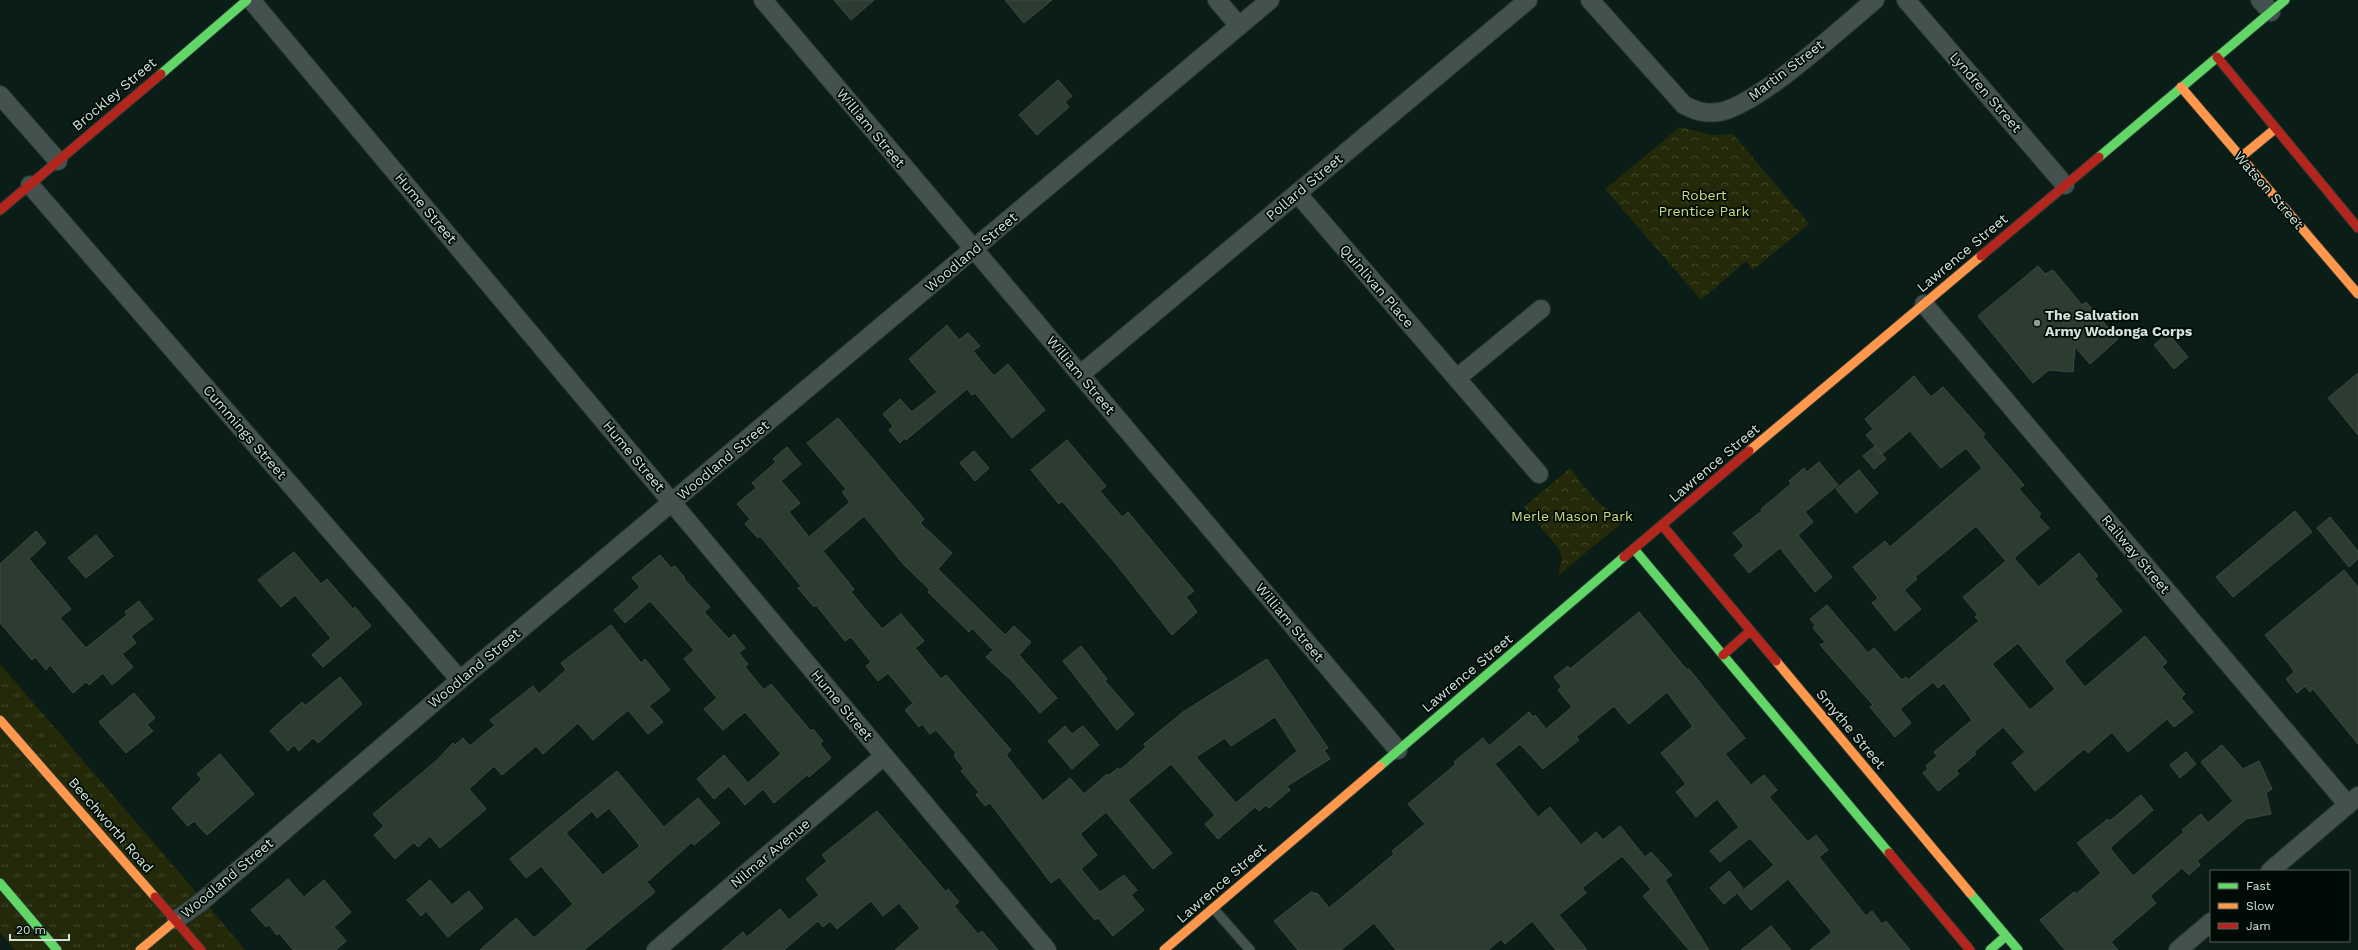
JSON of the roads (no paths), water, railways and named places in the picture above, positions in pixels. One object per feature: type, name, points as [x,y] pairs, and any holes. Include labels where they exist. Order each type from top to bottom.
[{"type":"main road","name":"Brockley Street","points":[[0,210],[247,0]]},
{"type":"main road","name":"Lawrence Street","points":[[1164,950],[1662,525],[2217,57],[2266,6],[2285,0]]},
{"type":"main road","points":[[2217,57],[2358,228]]},
{"type":"main road","name":"Watson Street","points":[[2181,87],[2358,294]]},
{"type":"main road","points":[[2241,157],[2276,129]]},
{"type":"main road","name":"Smythe Street","points":[[1662,525],[2018,950]]},
{"type":"main road","points":[[1634,549],[1970,950]]},
{"type":"main road","points":[[1723,655],[1750,631]]},
{"type":"main road","name":"Beechworth Road","points":[[0,720],[176,920],[200,950]]},
{"type":"main road","points":[[0,883],[57,950]]},
{"type":"main road","points":[[140,950],[176,920]]},
{"type":"main road","points":[[1990,950],[2006,936]]},
{"type":"street","name":"Hume Street","points":[[252,0],[1047,950]]},
{"type":"street","name":"William Street","points":[[763,0],[1398,750]]},
{"type":"street","points":[[1217,0],[1239,26]]},
{"type":"street","name":"Woodland Street","points":[[176,920],[200,902],[460,680],[1270,0]]},
{"type":"street","name":"Pollard Street","points":[[1081,374],[1528,0]]},
{"type":"street","name":"Martin Street","points":[[1590,0],[1684,105],[1699,112],[1719,112],[1740,104],[1786,74],[1875,0]]},
{"type":"street","name":"Lyndren Street","points":[[1906,0],[2065,185]]},
{"type":"street","points":[[0,94],[58,161]]},
{"type":"street","name":"Cummings Street","points":[[30,185],[460,680]]},
{"type":"street","name":"Quinlivan Place","points":[[1297,193],[1539,474]]},
{"type":"street","name":"Railway Street","points":[[1924,304],[2353,800]]},
{"type":"street","points":[[1457,378],[1541,310]]},
{"type":"street","name":"Nilmar Avenue","points":[[656,950],[884,756]]},
{"type":"street","points":[[2271,870],[2353,800]]},
{"type":"street","points":[[2178,950],[2210,923]]},
{"type":"lane","points":[[1213,908],[1250,950]]},
{"type":"place","name":"The Salvation Army Wodonga Corps","points":[[2037,323]]},
{"type":"park label","name":"Robert Prentice Park","points":[[1704,204]]},
{"type":"park label","name":"Merle Mason Park","points":[[1572,516]]}]
